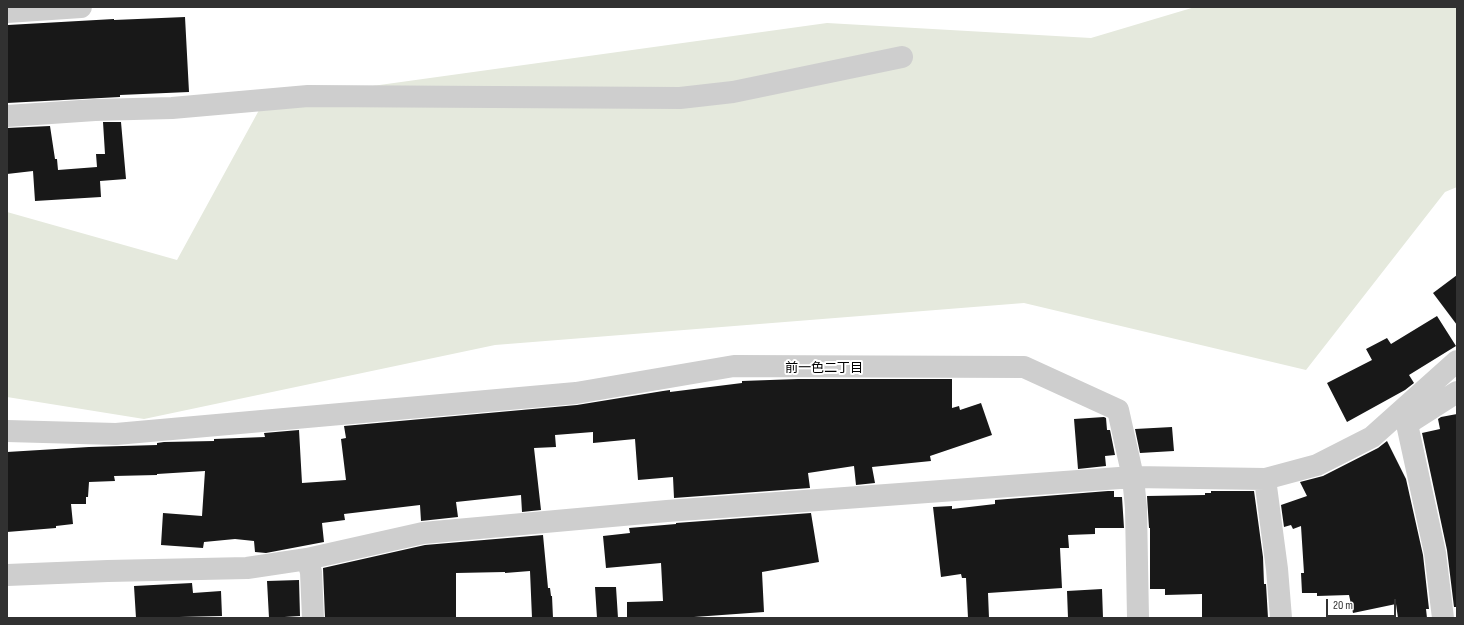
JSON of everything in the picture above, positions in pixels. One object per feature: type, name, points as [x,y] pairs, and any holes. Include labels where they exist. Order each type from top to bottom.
[{"type":"street","points":[[7,12],[81,7]]},
{"type":"street","points":[[7,116],[95,110],[172,108],[308,96],[680,98],[733,92],[902,57]]},
{"type":"street","points":[[1404,418],[1457,361]]},
{"type":"street","points":[[7,431],[116,434],[576,394],[734,366],[1024,366],[1118,410],[1133,477],[1136,508],[1138,618]]},
{"type":"street","points":[[7,575],[247,568],[307,559],[423,533],[667,511],[1133,477],[1265,479],[1317,465],[1372,437],[1404,418],[1457,392]]},
{"type":"street","points":[[1404,418],[1435,553],[1443,618]]},
{"type":"street","points":[[1265,479],[1277,569],[1281,618]]},
{"type":"street","points":[[307,559],[311,572],[313,618]]},
{"type":"shaded area","points":[[1195,7],[1457,7],[1457,187],[1445,192],[1306,370],[1024,303],[495,345],[144,419],[7,397],[7,212],[177,260],[264,101],[827,23],[1091,38]]},
{"type":"building","points":[[185,17],[189,92],[7,103],[8,25],[114,19]]},
{"type":"building","points":[[103,122],[121,122],[126,179],[100,181],[101,197],[35,201],[33,171],[7,174],[7,128],[50,126],[58,170],[97,167],[96,154],[105,154]]},
{"type":"building","points":[[1457,275],[1457,325],[1433,293]]},
{"type":"building","points":[[1437,316],[1456,346],[1409,375],[1414,383],[1405,390],[1347,422],[1327,383],[1372,360],[1366,349],[1387,338],[1391,344]]},
{"type":"building","points":[[798,379],[952,379],[952,408],[959,406],[960,410],[981,403],[992,435],[930,456],[931,461],[872,467],[875,483],[856,485],[854,466],[808,473],[810,488],[674,498],[673,477],[638,480],[635,439],[593,443],[593,432],[555,435],[556,447],[534,448],[541,510],[522,512],[521,495],[456,502],[458,517],[421,521],[420,505],[344,514],[345,520],[322,523],[324,542],[266,553],[255,552],[254,541],[235,539],[204,542],[203,548],[161,545],[163,513],[202,516],[205,471],[157,475],[114,476],[115,481],[89,482],[86,504],[71,504],[73,524],[56,526],[56,528],[7,532],[7,452],[157,445],[157,443],[164,442],[214,441],[214,439],[265,437],[264,433],[299,430],[302,483],[346,480],[341,439],[346,438],[344,426],[577,405],[670,390],[670,392],[742,383],[742,381]]},
{"type":"building","points":[[1457,414],[1457,607],[1454,607],[1447,550],[1422,433],[1440,429],[1438,419]]},
{"type":"building","points":[[1106,418],[1107,430],[1110,430],[1115,455],[1105,456],[1106,466],[1078,469],[1074,419]]},
{"type":"building","points":[[1172,427],[1174,451],[1140,453],[1135,429]]},
{"type":"building","points":[[1387,441],[1406,479],[1423,555],[1429,609],[1426,609],[1427,618],[1398,618],[1396,604],[1353,613],[1349,595],[1317,596],[1317,593],[1302,593],[1301,573],[1304,573],[1301,526],[1293,529],[1291,525],[1284,527],[1281,505],[1307,496],[1300,482],[1323,476],[1378,448]]},
{"type":"building","points":[[1114,491],[1114,497],[1122,497],[1124,528],[1095,528],[1095,534],[1068,535],[1069,548],[1060,548],[1062,588],[988,593],[989,618],[968,618],[966,578],[962,578],[961,574],[941,577],[933,507],[952,506],[952,509],[995,504],[995,500]]},
{"type":"building","points":[[1211,491],[1254,491],[1263,557],[1264,584],[1266,584],[1268,618],[1202,618],[1202,594],[1165,595],[1165,589],[1150,589],[1150,528],[1147,496],[1205,495],[1205,493],[1211,493]]},
{"type":"building","points":[[811,513],[819,562],[762,572],[764,612],[680,618],[627,618],[627,602],[663,601],[661,563],[606,568],[603,536],[630,533],[629,528]]},
{"type":"building","points":[[543,535],[548,588],[550,588],[552,596],[553,618],[532,618],[530,571],[505,573],[456,573],[456,618],[325,618],[323,568],[425,545]]},
{"type":"building","points":[[299,580],[300,616],[269,618],[267,581]]},
{"type":"building","points":[[192,583],[193,593],[221,591],[222,616],[136,618],[134,586]]},
{"type":"building","points":[[595,587],[616,587],[618,618],[597,618]]},
{"type":"building","points":[[1102,589],[1103,618],[1068,618],[1067,591]]},
{"type":"district","name":"前一色二丁目","points":[[824,369]]}]
